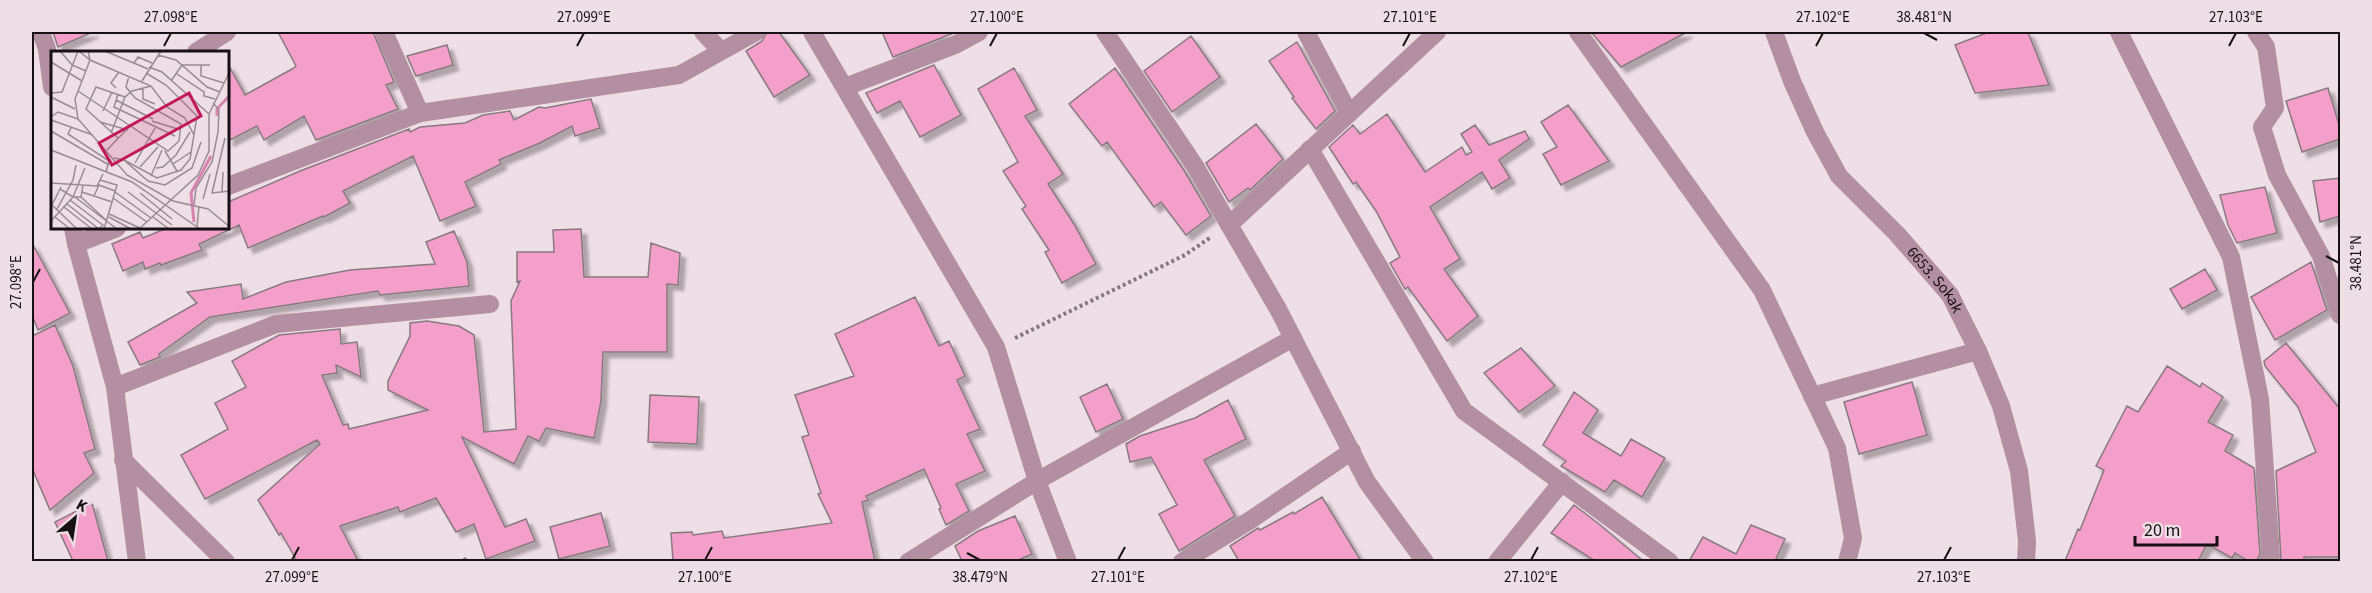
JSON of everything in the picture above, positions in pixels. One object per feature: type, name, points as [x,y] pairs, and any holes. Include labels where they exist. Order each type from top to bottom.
[{"type":"street","points":[[41,32],[47,49],[51,79]]},
{"type":"street","points":[[198,51],[227,32]]},
{"type":"street","points":[[384,32],[420,113]]},
{"type":"street","points":[[703,32],[721,51]]},
{"type":"street","points":[[230,185],[420,113],[679,75],[756,32]]},
{"type":"street","points":[[812,32],[996,347],[1037,481],[1068,561]]},
{"type":"street","points":[[845,87],[955,45],[979,32]]},
{"type":"street","points":[[1105,32],[1195,166],[1293,338],[1367,482],[1425,561]]},
{"type":"street","points":[[1306,32],[1349,113]]},
{"type":"street","points":[[1229,225],[1437,32]]},
{"type":"street","points":[[1578,32],[1762,290],[1837,448],[1853,538],[1847,561]]},
{"type":"street","name":"6653. Sokak","points":[[1774,32],[1810,122],[1839,176],[1897,234],[1950,295],[1978,351],[2001,406],[2019,471],[2027,542],[2026,561]]},
{"type":"street","points":[[2119,32],[2231,257],[2260,399],[2271,556],[2268,561]]},
{"type":"street","points":[[2256,32],[2266,47],[2275,108],[2262,127],[2277,175],[2320,256],[2340,315]]},
{"type":"street","points":[[1310,149],[1464,411],[1670,561]]},
{"type":"street","points":[[106,230],[74,236],[115,387],[137,561]]},
{"type":"street","points":[[115,387],[276,324],[490,304]]},
{"type":"street","points":[[908,561],[1037,481],[1293,338]]},
{"type":"street","points":[[1812,396],[1978,351]]},
{"type":"street","points":[[1182,561],[1249,521],[1352,451]]},
{"type":"street","points":[[123,460],[225,561]]},
{"type":"street","points":[[1497,561],[1562,482]]},
{"type":"path","points":[[996,347],[1185,255],[1229,225]]},
{"type":"building","points":[[53,32],[93,32],[58,47]]},
{"type":"building","points":[[278,32],[373,32],[394,82],[386,85],[398,109],[316,140],[304,116],[264,140],[257,126],[230,140],[230,68],[245,95],[296,66]]},
{"type":"building","points":[[767,32],[779,32],[810,75],[774,97],[746,51],[762,41]]},
{"type":"building","points":[[882,32],[956,32],[893,57]]},
{"type":"building","points":[[1591,32],[1687,32],[1621,67]]},
{"type":"building","points":[[1989,32],[2028,32],[2049,85],[1975,93],[1955,45]]},
{"type":"building","points":[[1191,36],[1220,77],[1172,112],[1144,71]]},
{"type":"building","points":[[1297,42],[1335,111],[1316,129],[1292,98],[1294,97],[1269,61]]},
{"type":"building","points":[[447,45],[453,65],[416,76],[407,56]]},
{"type":"building","points":[[934,65],[961,115],[920,137],[900,101],[877,113],[866,93]]},
{"type":"building","points":[[1014,68],[1037,110],[1025,116],[1063,174],[1048,184],[1096,264],[1062,283],[1045,252],[1049,250],[1022,209],[1026,206],[1003,171],[1018,162],[978,89]]},
{"type":"building","points":[[1115,68],[1185,172],[1211,216],[1186,235],[1161,202],[1154,207],[1107,142],[1102,146],[1069,104]]},
{"type":"building","points":[[2328,88],[2340,128],[2340,139],[2302,152],[2286,101]]},
{"type":"building","points":[[591,99],[600,128],[575,136],[572,126],[540,143],[499,160],[501,164],[465,182],[476,206],[440,221],[413,156],[343,191],[350,203],[324,217],[248,248],[239,225],[230,229],[230,201],[409,129],[410,132],[420,127],[465,123],[483,115],[510,111],[514,120],[539,107],[545,108]]},
{"type":"building","points":[[1568,105],[1609,161],[1561,185],[1543,154],[1557,147],[1541,122]]},
{"type":"building","points":[[1387,114],[1425,172],[1462,147],[1466,155],[1472,152],[1461,134],[1475,125],[1489,145],[1525,131],[1529,139],[1499,160],[1510,178],[1492,189],[1482,172],[1430,207],[1460,259],[1444,269],[1478,316],[1447,341],[1408,287],[1405,289],[1390,263],[1400,257],[1376,211],[1356,182],[1353,184],[1329,147],[1353,125],[1360,134]]},
{"type":"building","points":[[1256,124],[1283,159],[1250,190],[1248,188],[1229,202],[1206,163]]},
{"type":"building","points":[[2340,178],[2340,216],[2320,222],[2313,181]]},
{"type":"building","points":[[2265,187],[2277,233],[2237,243],[2228,225],[2220,195]]},
{"type":"building","points":[[581,229],[584,277],[648,277],[651,243],[680,253],[678,285],[667,284],[667,352],[603,352],[601,401],[594,438],[546,428],[539,441],[528,436],[514,464],[462,437],[505,527],[526,519],[535,541],[486,559],[474,524],[456,532],[436,498],[400,512],[398,507],[340,526],[358,561],[297,561],[258,500],[320,444],[317,440],[205,499],[181,455],[228,429],[215,403],[246,387],[232,361],[279,335],[340,329],[341,344],[357,342],[361,377],[336,365],[337,373],[322,375],[343,425],[348,424],[349,429],[428,410],[388,390],[388,381],[410,336],[410,323],[427,321],[459,326],[474,335],[484,432],[516,429],[511,301],[520,281],[517,282],[517,252],[554,252],[553,230]]},
{"type":"building","points":[[162,230],[228,230],[199,244],[202,250],[161,265],[160,263],[145,269],[143,262],[123,271],[112,244],[140,232],[143,238]]},
{"type":"building","points":[[454,231],[467,262],[469,286],[380,295],[378,291],[210,317],[159,354],[160,357],[140,365],[128,342],[197,303],[187,292],[241,284],[243,299],[286,282],[350,270],[435,264],[426,242]]},
{"type":"building","points":[[32,243],[70,313],[38,330],[32,315]]},
{"type":"building","points":[[2311,262],[2327,310],[2275,340],[2251,297]]},
{"type":"building","points":[[2205,269],[2217,290],[2182,309],[2170,289]]},
{"type":"building","points":[[915,297],[939,346],[949,341],[965,376],[957,380],[980,429],[967,434],[985,471],[956,484],[969,511],[946,525],[924,469],[866,496],[868,500],[862,502],[875,561],[673,561],[671,533],[692,532],[693,535],[722,531],[724,538],[832,523],[818,494],[821,493],[802,437],[809,435],[795,395],[854,376],[835,334]]},
{"type":"building","points":[[55,325],[73,366],[95,449],[84,453],[94,473],[50,510],[32,468],[32,336]]},
{"type":"building","points":[[2286,343],[2340,409],[2340,557],[2304,557],[2304,560],[2281,560],[2276,471],[2316,452],[2298,407],[2265,366],[2264,361]]},
{"type":"building","points":[[1521,348],[1555,386],[1519,412],[1484,373]]},
{"type":"building","points":[[2167,366],[2200,387],[2202,383],[2223,397],[2208,422],[2233,435],[2225,451],[2254,468],[2260,554],[2257,560],[2248,561],[2235,553],[2232,558],[2207,544],[2198,561],[2065,561],[2104,470],[2096,466],[2127,406],[2138,412]]},
{"type":"building","points":[[1912,382],[1927,435],[1859,454],[1844,402]]},
{"type":"building","points":[[1107,384],[1123,419],[1096,432],[1080,397]]},
{"type":"building","points":[[1574,392],[1598,410],[1583,433],[1621,456],[1631,439],[1665,458],[1642,497],[1614,480],[1605,492],[1561,466],[1566,461],[1543,445]]},
{"type":"building","points":[[650,395],[699,397],[697,444],[648,442]]},
{"type":"building","points":[[1228,400],[1246,439],[1204,460],[1235,516],[1179,551],[1159,514],[1177,505],[1151,457],[1130,462],[1126,444],[1140,436],[1195,418]]},
{"type":"building","points":[[1322,497],[1361,561],[1239,561],[1230,546],[1258,528],[1260,530],[1293,512],[1294,514]]},
{"type":"building","points":[[92,503],[108,561],[73,561],[55,522]]},
{"type":"building","points":[[1574,505],[1643,561],[1595,561],[1551,533]]},
{"type":"building","points":[[601,513],[610,546],[559,559],[550,527]]},
{"type":"building","points":[[1015,516],[1032,554],[1016,561],[962,561],[955,546],[978,531]]},
{"type":"building","points":[[1751,525],[1785,539],[1775,561],[1689,561],[1703,537],[1736,554]]}]
